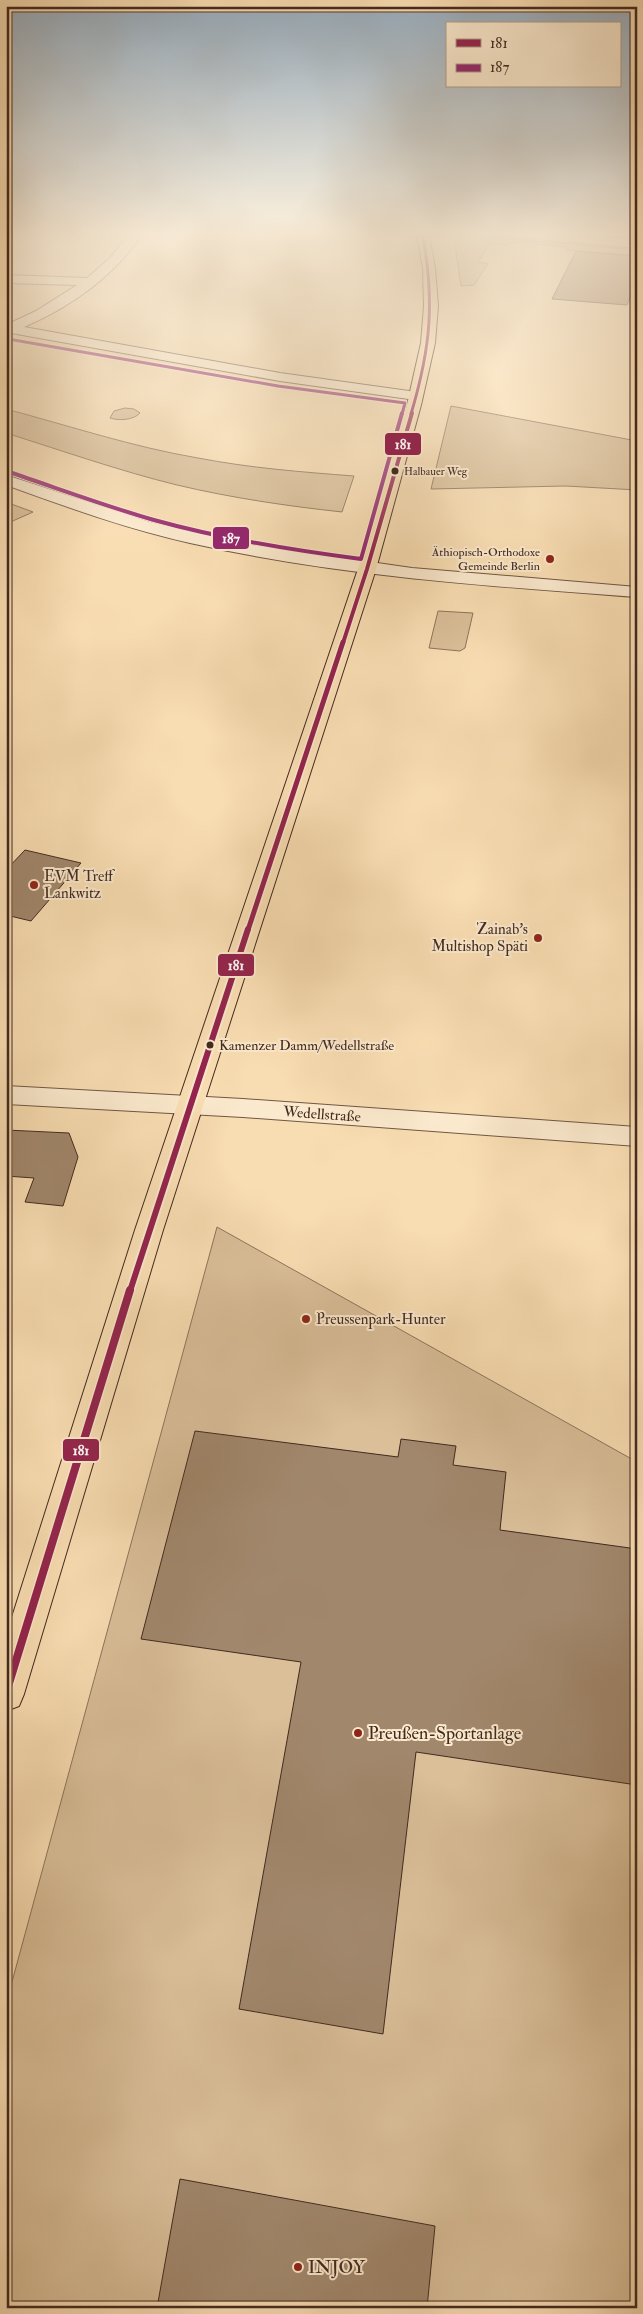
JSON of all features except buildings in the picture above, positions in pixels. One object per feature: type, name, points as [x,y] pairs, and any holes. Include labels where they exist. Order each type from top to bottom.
[{"type":"main road","points":[[6,1694],[190,1104],[367,569],[416,396],[428,339]]},
{"type":"street","points":[[61,339],[280,377],[416,396]]},
{"type":"street","points":[[6,480],[118,518],[190,538],[315,562],[367,569],[637,592]]},
{"type":"street","name":"Wedellstraße","points":[[6,1095],[190,1104],[637,1137]]},
{"type":"shaded area","points":[[451,406],[637,441],[637,490],[566,486],[431,489]]},
{"type":"shaded area","points":[[125,408],[134,409],[140,413],[126,419],[110,418],[114,411]]},
{"type":"shaded area","points":[[6,409],[126,442],[174,453],[256,467],[354,476],[342,512],[218,494],[134,474],[6,433]]},
{"type":"shaded area","points":[[6,502],[33,512],[6,524]]},
{"type":"shaded area","points":[[438,611],[473,613],[465,648],[460,651],[429,648]]},
{"type":"shaded area","name":"Preußen-Sportanlage","points":[[217,1227],[637,1462],[637,2308],[6,2308],[6,2004]]},
{"type":"transit line","name":"187","points":[[8,339],[278,386],[405,403],[361,559],[257,543],[180,527],[117,509],[9,472]]},
{"type":"transit line","name":"181","points":[[6,1693],[149,1230],[367,569],[414,405],[428,339]]},
{"type":"place","name":"Halbauer Weg","points":[[395,471]]},
{"type":"place","name":"Äthiopisch-Orthodoxe Gemeinde Berlin","points":[[550,559]]},
{"type":"place","name":"EVM Treff Lankwitz","points":[[34,885]]},
{"type":"place","name":"Zainab's Multishop Späti","points":[[538,938]]},
{"type":"place","name":"Kamenzer Damm/Wedellstraße","points":[[210,1045]]},
{"type":"place","name":"Preussenpark-Hunter","points":[[306,1319]]},
{"type":"place","name":"Preußen-Sportanlage","points":[[358,1733]]},
{"type":"place","name":"INJOY","points":[[298,2267]]}]
